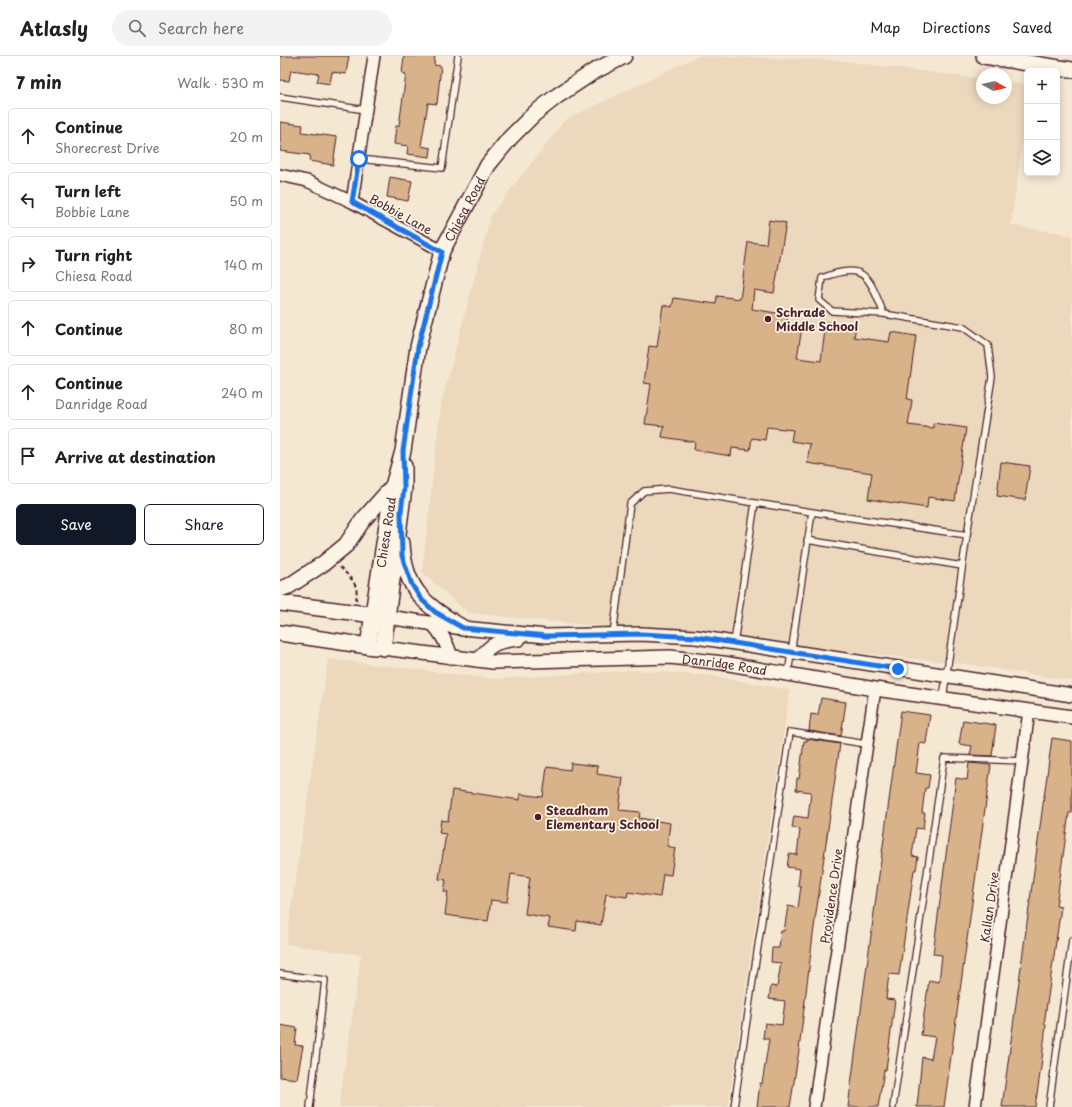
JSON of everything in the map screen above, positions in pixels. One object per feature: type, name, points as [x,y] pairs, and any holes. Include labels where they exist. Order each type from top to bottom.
[{"type":"main road","name":"Chiesa Road","points":[[380,616],[393,486],[403,451],[418,347],[442,252],[488,165],[510,138],[534,114],[557,96],[593,72],[624,56]]},
{"type":"main road","points":[[984,56],[1072,70]]},
{"type":"main road","name":"Chiesa Road","points":[[375,647],[401,512],[404,488],[403,451]]},
{"type":"main road","points":[[280,589],[289,586],[324,564],[346,545],[375,505],[393,486]]},
{"type":"main road","points":[[401,512],[402,556],[412,585],[421,599],[435,612],[463,628]]},
{"type":"main road","points":[[280,603],[380,616]]},
{"type":"main road","points":[[280,633],[375,647]]},
{"type":"street","points":[[352,202],[374,56]]},
{"type":"street","name":"Bobbie Lane","points":[[280,175],[307,181],[352,202],[442,252]]},
{"type":"street","name":"Danridge Road","points":[[380,616],[463,628],[546,636],[613,634],[696,637],[1072,695]]},
{"type":"street","points":[[432,623],[440,632],[452,657]]},
{"type":"street","points":[[478,660],[485,652],[499,641],[546,636]]},
{"type":"street","name":"Danridge Road","points":[[375,647],[500,662],[670,657],[723,663],[875,689],[1072,717]]},
{"type":"street","name":"Providence Drive","points":[[814,1107],[875,689]]},
{"type":"street","name":"Kallan Drive","points":[[975,1107],[1029,711]]},
{"type":"lane","points":[[359,159],[442,168],[458,56]]},
{"type":"lane","points":[[280,97],[366,110]]},
{"type":"lane","points":[[884,314],[869,278],[858,272],[834,274],[822,278],[819,300],[832,311],[884,314],[963,327],[988,345],[992,377],[962,566],[943,699]]},
{"type":"lane","points":[[613,634],[630,504],[644,491],[669,489],[967,535]]},
{"type":"lane","points":[[734,643],[755,503]]},
{"type":"lane","points":[[788,674],[812,512]]},
{"type":"lane","points":[[807,540],[962,566]]},
{"type":"lane","points":[[734,1107],[790,732],[866,744]]},
{"type":"lane","points":[[893,1107],[944,758],[1022,761]]},
{"type":"lane","points":[[1049,1107],[1072,940]]},
{"type":"lane","points":[[280,974],[325,980],[311,1107]]},
{"type":"path","points":[[336,563],[358,589],[356,604]]},
{"type":"shaded area","name":"Schrade Middle School","points":[[698,56],[836,60],[976,78],[976,104],[1012,104],[1012,83],[1024,85],[1024,130],[1011,225],[1072,235],[1072,681],[966,664],[468,613],[422,572],[441,404],[491,215],[565,120]]},
{"type":"shaded area","name":"Steadham Elementary School","points":[[328,659],[495,679],[636,670],[714,676],[790,690],[728,1107],[339,1107],[361,955],[286,944]]},
{"type":"building","points":[[280,56],[349,56],[346,74],[332,72],[330,84],[317,82],[319,74],[291,70],[289,81],[280,80]]},
{"type":"building","points":[[404,56],[435,56],[434,65],[441,66],[437,104],[428,103],[421,146],[431,148],[430,157],[407,154],[408,146],[394,144],[396,126],[399,126],[406,74],[402,73]]},
{"type":"building","points":[[280,122],[303,125],[302,132],[337,137],[333,165],[309,161],[310,155],[280,151]]},
{"type":"building","points":[[390,177],[412,181],[408,201],[387,197]]},
{"type":"building","points":[[769,220],[786,223],[774,293],[754,290],[752,309],[788,315],[787,324],[802,327],[797,358],[821,361],[826,322],[856,327],[854,337],[889,342],[891,332],[916,336],[907,399],[912,400],[908,425],[933,428],[933,423],[966,428],[955,501],[928,497],[927,508],[868,499],[872,473],[807,463],[810,444],[791,441],[793,430],[767,427],[765,440],[752,438],[750,450],[732,448],[731,456],[694,450],[695,442],[662,437],[664,426],[645,424],[651,384],[644,383],[649,346],[657,347],[663,305],[672,307],[674,298],[716,304],[717,296],[740,299],[748,242],[766,244]]},
{"type":"building","points":[[1001,462],[1030,466],[1025,500],[997,496]]},
{"type":"building","points":[[821,698],[846,702],[841,736],[809,731],[811,714],[818,715]]},
{"type":"building","points":[[901,711],[930,715],[926,744],[920,743],[916,773],[930,775],[928,788],[925,788],[922,813],[925,813],[923,829],[916,828],[912,856],[918,857],[916,870],[914,870],[899,975],[889,974],[886,999],[895,1000],[886,1070],[884,1070],[878,1107],[848,1107]]},
{"type":"building","points":[[963,720],[996,725],[992,756],[970,755],[972,746],[959,744]]},
{"type":"building","points":[[1052,738],[1072,741],[1072,813],[1069,813],[1056,906],[1061,907],[1044,1024],[1046,1025],[1041,1067],[1035,1107],[1002,1107]]},
{"type":"building","points":[[807,739],[840,744],[813,935],[799,1050],[790,1107],[757,1107],[760,1083],[762,1084],[769,1039],[763,1038],[765,1023],[782,1025],[785,1001],[769,999],[771,986],[777,987],[781,963],[771,962],[772,948],[779,948],[781,931],[784,931],[788,906],[798,908],[801,886],[798,886],[800,869],[787,867],[789,854],[797,855],[800,829],[792,828],[794,816],[808,818],[811,792],[796,790],[804,741],[807,741]]},
{"type":"building","points":[[571,763],[598,766],[597,774],[623,778],[619,810],[640,812],[639,818],[670,823],[667,846],[675,848],[671,875],[663,874],[660,897],[628,892],[627,897],[606,894],[601,925],[577,921],[576,931],[548,927],[550,918],[525,914],[530,877],[511,874],[507,902],[491,900],[488,921],[445,915],[448,892],[444,892],[446,880],[439,879],[446,834],[439,833],[441,820],[448,821],[452,790],[520,800],[520,794],[543,797],[547,767],[570,770]]},
{"type":"building","points":[[969,763],[991,765],[944,1107],[917,1107],[922,1057],[931,1059],[935,1037],[921,1035],[929,980],[939,982],[942,955],[933,954],[956,778],[967,780]]},
{"type":"building","points":[[280,1025],[297,1028],[295,1045],[303,1046],[297,1079],[280,1077]]},
{"type":"place","name":"Schrade Middle School","points":[[768,319]]},
{"type":"place","name":"Steadham Elementary School","points":[[538,817]]},
{"type":"route","points":[[359,159],[352,202],[442,252],[418,347],[403,451],[404,488],[401,512],[402,556],[412,585],[421,599],[435,612],[463,628],[546,636],[641,634],[696,637],[898,669]]}]
